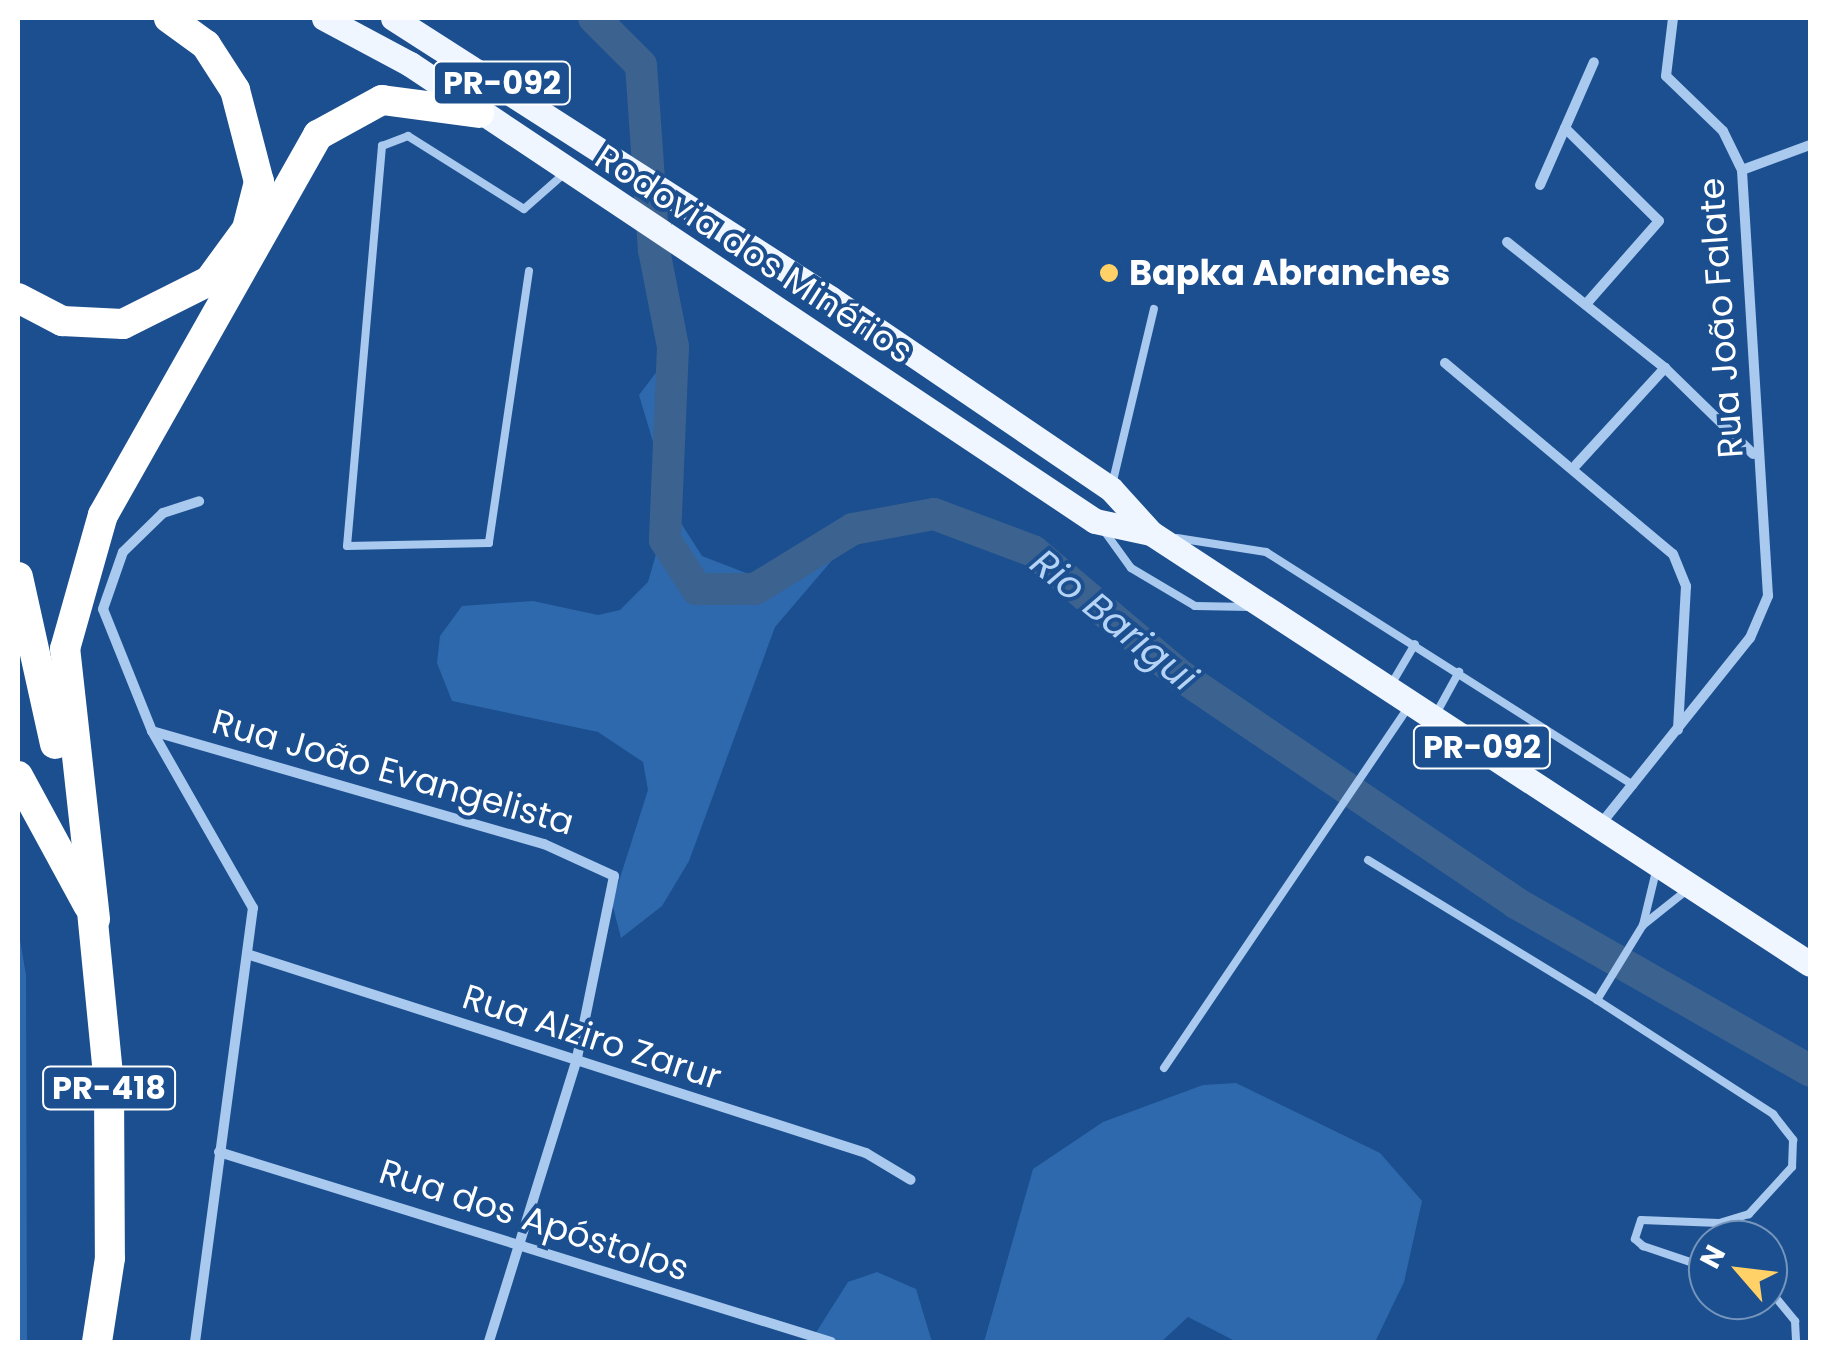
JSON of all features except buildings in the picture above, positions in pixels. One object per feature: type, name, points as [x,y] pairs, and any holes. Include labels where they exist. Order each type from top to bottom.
[{"type":"highway","points":[[18,298],[62,321],[124,324],[209,281],[247,229],[259,182],[236,90],[206,45],[169,18]]},
{"type":"highway","points":[[95,919],[65,649],[103,516],[318,135],[382,100],[479,113]]},
{"type":"highway","name":"PR-418","points":[[18,576],[95,919],[110,1200],[97,1342]]},
{"type":"highway","points":[[18,776],[95,919]]},
{"type":"main road","name":"Rodovia dos Minérios","points":[[324,18],[479,113],[1095,521],[1151,533]]},
{"type":"main road","name":"Rodovia dos Minérios","points":[[393,18],[709,219],[1111,489],[1151,533],[1810,964]]},
{"type":"street","name":"Rua João Falate","points":[[1600,826],[1678,730],[1765,610],[1768,526],[1753,454],[1742,170],[1723,131],[1666,76],[1673,18]]},
{"type":"street","points":[[1540,185],[1594,62]]},
{"type":"street","points":[[1565,128],[1659,220],[1586,304]]},
{"type":"street","points":[[1742,170],[1810,146]]},
{"type":"street","points":[[1507,242],[1665,368],[1753,454]]},
{"type":"street","points":[[1445,363],[1576,465],[1660,539],[1682,572],[1678,730]]},
{"type":"street","points":[[1576,465],[1665,368]]},
{"type":"street","points":[[195,1342],[219,1152],[250,956],[253,908],[240,872],[152,731],[103,609],[104,586],[163,512],[199,501]]},
{"type":"street","name":"Rua João Evangelista","points":[[152,731],[544,844],[614,876],[576,1062]]},
{"type":"street","name":"Rua Alziro Zarur","points":[[250,956],[866,1153],[911,1180]]},
{"type":"street","points":[[489,1342],[576,1062]]},
{"type":"street","name":"Rua dos Apóstolos","points":[[219,1152],[831,1342]]},
{"type":"lane","points":[[530,271],[489,544],[347,546],[382,146],[408,136],[524,209],[566,172]]},
{"type":"lane","points":[[1111,489],[1154,309]]},
{"type":"lane","points":[[1095,521],[1131,568],[1195,606],[1264,604]]},
{"type":"lane","points":[[1151,533],[1266,552],[1633,786]]},
{"type":"lane","points":[[1390,686],[1414,644]]},
{"type":"lane","points":[[1434,716],[1459,672]]},
{"type":"lane","points":[[1164,1068],[1412,701]]},
{"type":"lane","points":[[1368,860],[1597,1000],[1773,1114],[1794,1140],[1792,1166],[1748,1214],[1731,1220]]},
{"type":"lane","points":[[1597,1000],[1643,925],[1658,864]]},
{"type":"lane","points":[[1643,925],[1692,886]]},
{"type":"lane","points":[[1688,1222],[1641,1220],[1643,1246],[1688,1261]]},
{"type":"lane","points":[[1788,1312],[1795,1321],[1796,1342]]},
{"type":"shaded area","points":[[683,363],[672,509],[702,556],[759,578],[869,517],[775,627],[689,861],[662,906],[621,938],[612,903],[648,790],[643,762],[598,732],[452,701],[437,663],[440,636],[462,606],[533,601],[598,615],[620,610],[648,582],[671,502],[639,395],[661,366]]},
{"type":"shaded area","points":[[18,928],[26,975],[27,1342],[18,1342]]},
{"type":"shaded area","points":[[1236,1083],[1380,1153],[1422,1201],[1404,1282],[1375,1342],[1237,1342],[1188,1317],[1161,1342],[984,1342],[1033,1169],[1103,1122],[1203,1085]]},
{"type":"shaded area","points":[[877,1272],[916,1289],[932,1342],[810,1342],[848,1282]]},
{"type":"waterway","name":"Rio Barigui","points":[[594,18],[641,65],[654,250],[673,347],[665,540],[697,589],[755,589],[853,529],[934,514],[1033,551],[1181,676],[1516,903],[1810,1071]]},
{"type":"place","name":"Bapka Abranches","points":[[1109,273]]}]
